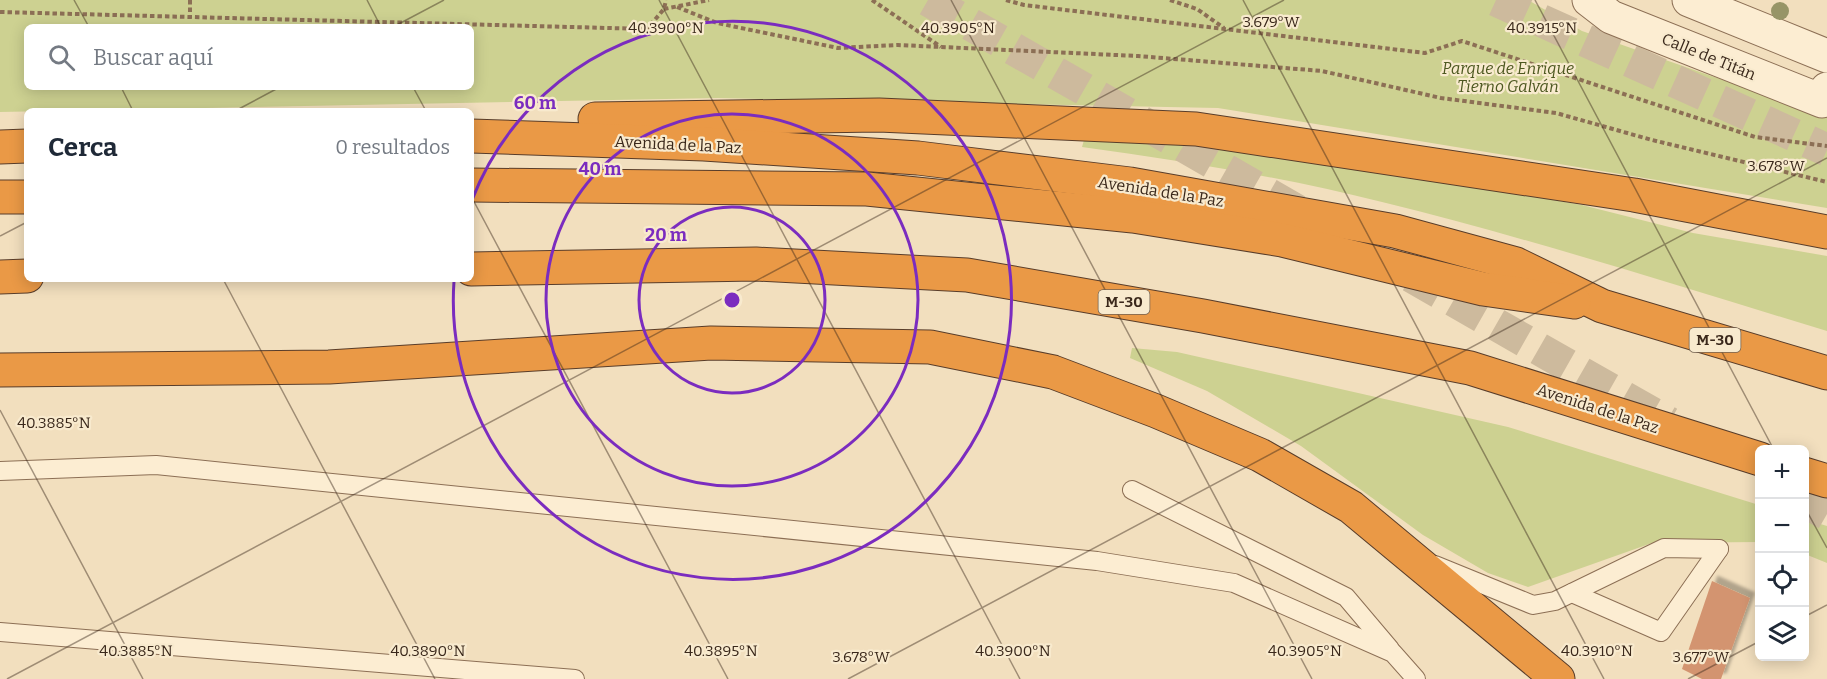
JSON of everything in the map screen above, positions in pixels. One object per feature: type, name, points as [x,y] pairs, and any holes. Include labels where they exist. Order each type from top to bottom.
[{"type":"highway","points":[[474,136],[501,120],[879,115],[1196,129],[1634,195],[1827,232]]},
{"type":"highway","name":"Avenida de la Paz","points":[[474,136],[704,144],[906,157],[1130,184],[1395,231],[1516,264],[1602,306],[1827,373]]},
{"type":"highway","points":[[0,147],[24,146]]},
{"type":"highway","points":[[474,185],[867,189],[1133,216],[1282,240],[1483,289],[1602,306]]},
{"type":"highway","points":[[0,197],[24,197]]},
{"type":"highway","name":"Avenida de la Paz","points":[[474,269],[756,264],[967,275],[1203,316],[1470,368],[1755,457]]},
{"type":"highway","points":[[0,277],[24,276]]},
{"type":"highway","points":[[0,370],[329,367],[711,343],[930,347],[1053,372],[1156,411],[1260,455],[1352,507],[1415,557],[1558,679]]},
{"type":"highway","points":[[1809,476],[1827,481]]},
{"type":"street","name":"Calle de Titán","points":[[1589,0],[1611,17],[1822,101],[1827,89]]},
{"type":"street","points":[[1689,0],[1827,56]]},
{"type":"lane","points":[[0,471],[156,465],[1097,561],[1234,583],[1393,653]]},
{"type":"lane","points":[[1132,490],[1346,597],[1416,679]]},
{"type":"lane","points":[[1415,557],[1533,604],[1555,601],[1664,548],[1719,549],[1661,632],[1572,593]]},
{"type":"lane","points":[[0,632],[575,679]]},
{"type":"path","points":[[190,0],[190,18]]},
{"type":"path","points":[[0,12],[190,18],[465,22],[647,29],[664,9],[666,0]]},
{"type":"path","points":[[664,9],[709,0]]},
{"type":"path","points":[[873,0],[941,48]]},
{"type":"path","points":[[1006,0],[1024,5],[1425,53],[1462,41],[1755,137],[1827,146]]},
{"type":"path","points":[[1170,0],[1197,9],[1227,29]]},
{"type":"path","points":[[1181,0],[1186,5]]},
{"type":"path","points":[[676,7],[717,23],[838,48],[941,48],[1138,56],[1322,71],[1441,98],[1556,113],[1652,140],[1827,182]]},
{"type":"green space","name":"Parque de Enrique Tierno Galván","points":[[0,0],[1528,0],[1582,31],[1827,116],[1827,208],[1218,108],[718,98],[205,108],[24,108],[24,112],[0,112]]},
{"type":"green space","points":[[1084,140],[1193,145],[1328,161],[1582,205],[1693,233],[1827,256],[1827,331],[1438,216],[1270,177],[1082,147]]},
{"type":"green space","points":[[1132,348],[1177,352],[1508,427],[1755,504],[1755,542],[1652,543],[1528,587],[1488,573],[1423,535],[1301,446],[1207,391],[1130,358]]},
{"type":"green space","points":[[1809,521],[1827,526],[1827,563],[1809,556]]},
{"type":"building","points":[[1712,581],[1750,598],[1721,679],[1702,679],[1682,669]]},
{"type":"tunnel","points":[[928,0],[1301,213]]},
{"type":"tunnel","points":[[1496,0],[1827,150]]},
{"type":"tunnel","points":[[1411,276],[1669,423]]},
{"type":"tunnel","points":[[1809,504],[1827,514]]}]
